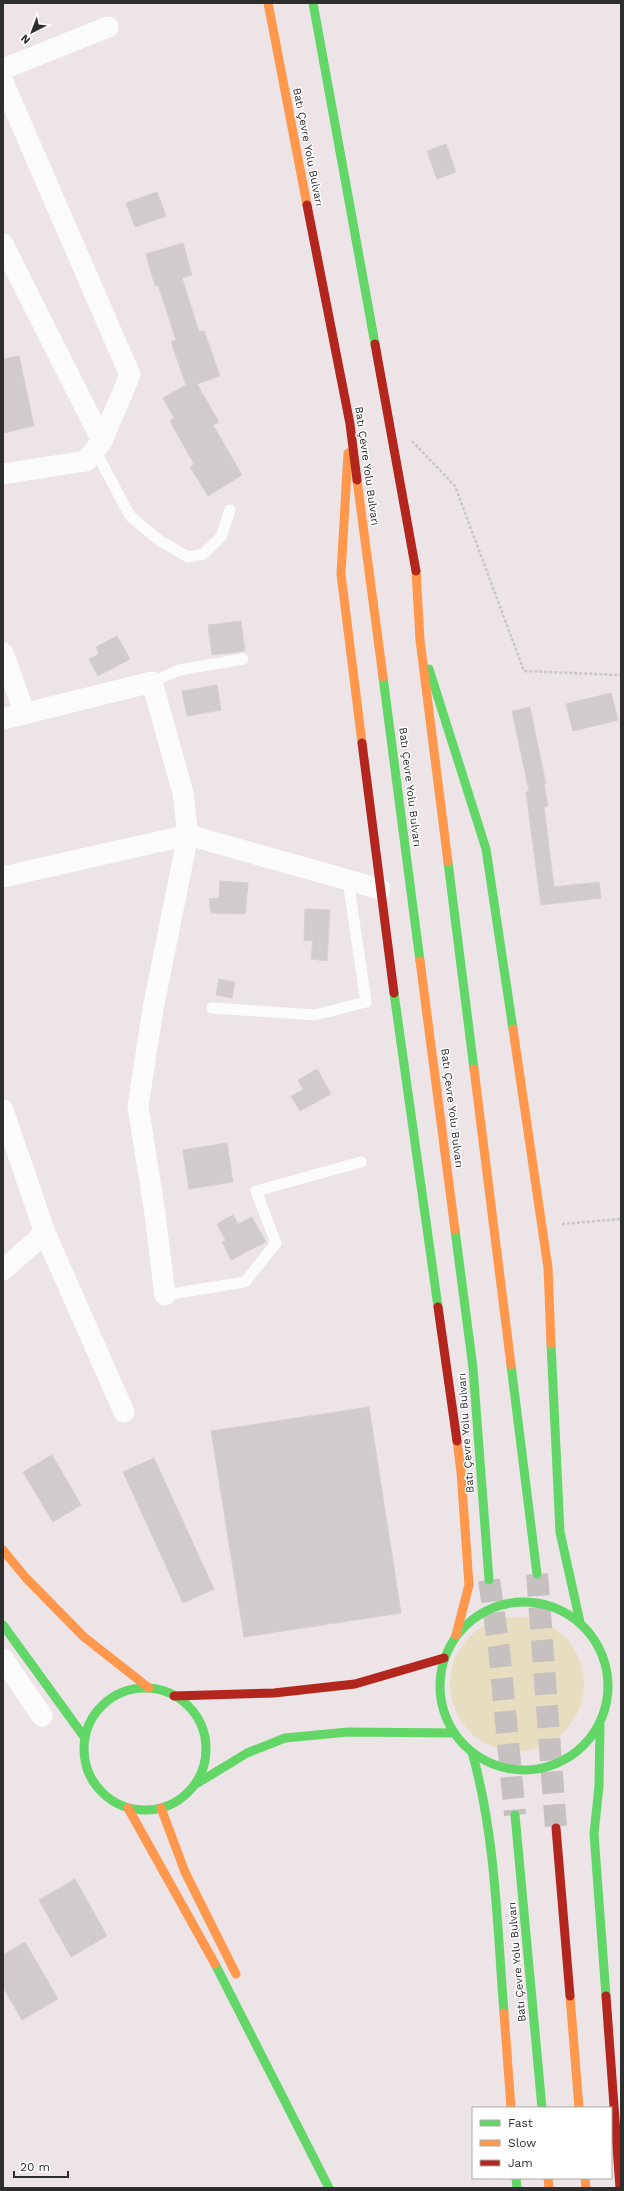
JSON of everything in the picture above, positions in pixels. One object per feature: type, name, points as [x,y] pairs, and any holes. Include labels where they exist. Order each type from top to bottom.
[{"type":"main road","name":"Batı Çevre Yolu Bulvarı","points":[[268,3],[350,424],[473,1368],[489,1580]]},
{"type":"main road","points":[[313,3],[417,578],[420,640],[537,1574]]},
{"type":"main road","points":[[350,424],[341,574],[380,889],[432,1253],[461,1472],[469,1585],[456,1635],[444,1658],[439,1683],[443,1710],[454,1733],[472,1752],[494,1765],[512,1769],[543,1769],[566,1760],[586,1745],[600,1725],[609,1698],[608,1670],[598,1643],[580,1622],[556,1607],[529,1601],[502,1604],[476,1616],[456,1635]]},
{"type":"main road","points":[[420,640],[486,849],[548,1268],[560,1532],[580,1622]]},
{"type":"main road","points":[[3,1550],[26,1578],[84,1637],[149,1688],[174,1696],[274,1693],[355,1684],[444,1658]]},
{"type":"main road","points":[[3,1625],[85,1738]]},
{"type":"main road","points":[[149,1688],[124,1692],[103,1705],[91,1721],[85,1738],[86,1764],[97,1787],[116,1803],[128,1808],[141,1810],[161,1808],[177,1802],[196,1784],[247,1753],[285,1738],[348,1732],[454,1733]]},
{"type":"main road","points":[[174,1696],[193,1712],[204,1735],[205,1760],[196,1784]]},
{"type":"main road","points":[[600,1725],[599,1786],[594,1834],[620,2188]]},
{"type":"main road","points":[[472,1752],[482,1787],[491,1846],[511,2107]]},
{"type":"main road","points":[[128,1808],[234,2000],[329,2188]]},
{"type":"main road","points":[[161,1808],[167,1830],[184,1868],[240,1982]]},
{"type":"main road","name":"Batı Çevre Yolu Bulvarı","points":[[515,1814],[542,2107]]},
{"type":"main road","points":[[556,1828],[579,2107]]},
{"type":"street","points":[[3,69],[108,27]]},
{"type":"street","points":[[3,82],[130,375],[99,445],[86,461],[3,474]]},
{"type":"street","points":[[3,244],[9,268],[99,445]]},
{"type":"street","points":[[3,653],[25,714]]},
{"type":"street","points":[[3,719],[152,682],[183,792],[188,835],[152,1009],[138,1106],[155,1214],[165,1295]]},
{"type":"street","points":[[3,877],[188,835],[380,889]]},
{"type":"street","points":[[3,1110],[45,1233],[124,1412]]},
{"type":"street","points":[[3,1270],[45,1233]]},
{"type":"street","points":[[3,1659],[42,1716]]},
{"type":"lane","points":[[99,445],[130,516],[160,541],[188,557],[203,554],[221,537],[230,510]]},
{"type":"lane","points":[[152,682],[179,670],[243,659]]},
{"type":"lane","points":[[212,1008],[315,1015],[366,1002],[348,880]]},
{"type":"lane","points":[[165,1295],[245,1282],[276,1243],[256,1191],[361,1162]]},
{"type":"path","points":[[408,436],[455,486],[524,671],[621,675]]},
{"type":"path","points":[[542,1225],[621,1219]]},
{"type":"shaded area","points":[[510,1617],[524,1617],[543,1622],[565,1636],[579,1658],[583,1671],[583,1697],[579,1710],[565,1732],[543,1746],[524,1751],[510,1751],[491,1746],[469,1732],[455,1710],[450,1691],[450,1677],[455,1658],[469,1636],[491,1622]]},
{"type":"building","points":[[446,144],[456,172],[437,179],[427,151]]},
{"type":"building","points":[[157,192],[166,216],[135,227],[126,203]]},
{"type":"building","points":[[183,243],[192,275],[182,278],[199,332],[204,331],[220,376],[197,384],[219,422],[213,425],[242,475],[208,496],[190,467],[194,464],[170,421],[174,418],[163,398],[186,385],[171,342],[176,340],[158,285],[155,286],[146,254]]},
{"type":"building","points":[[19,356],[34,426],[3,433],[3,359]]},
{"type":"building","points":[[241,621],[245,651],[212,655],[208,625]]},
{"type":"building","points":[[117,636],[130,659],[98,676],[89,659],[99,654],[96,647]]},
{"type":"building","points":[[217,685],[221,710],[187,716],[182,691]]},
{"type":"building","points":[[611,693],[618,720],[573,731],[566,704]]},
{"type":"building","points":[[530,707],[546,784],[544,784],[548,806],[544,807],[554,887],[599,882],[601,898],[541,905],[526,792],[529,791],[512,711]]},
{"type":"building","points":[[220,881],[248,883],[245,914],[211,913],[209,899],[219,898]]},
{"type":"building","points":[[305,909],[330,910],[327,961],[311,959],[313,941],[304,940]]},
{"type":"building","points":[[219,979],[235,982],[232,998],[216,995]]},
{"type":"building","points":[[317,1069],[331,1094],[300,1111],[291,1096],[303,1090],[298,1080]]},
{"type":"building","points":[[227,1143],[233,1182],[189,1189],[183,1150]]},
{"type":"building","points":[[233,1215],[238,1224],[252,1217],[266,1242],[231,1260],[222,1242],[226,1241],[217,1224]]},
{"type":"building","points":[[369,1407],[401,1613],[244,1637],[211,1431]]},
{"type":"building","points":[[52,1455],[81,1505],[53,1522],[23,1472]]},
{"type":"building","points":[[154,1458],[214,1589],[183,1603],[123,1472]]},
{"type":"building","points":[[75,1879],[107,1936],[71,1957],[39,1900]]},
{"type":"building","points":[[25,1942],[58,1999],[22,2020],[3,1987],[3,1955]]},
{"type":"tunnel","points":[[537,1574],[556,1828]]},
{"type":"tunnel","points":[[489,1580],[499,1649],[515,1815]]},
{"type":"traffic: fast","points":[[313,3],[375,344]]},
{"type":"traffic: fast","points":[[429,669],[486,849],[513,1029]]},
{"type":"traffic: fast","points":[[383,677],[420,961]]},
{"type":"traffic: fast","points":[[448,862],[474,1069]]},
{"type":"traffic: fast","points":[[394,993],[438,1307]]},
{"type":"traffic: fast","points":[[455,1230],[473,1368],[489,1580]]},
{"type":"traffic: fast","points":[[551,1344],[560,1532],[580,1622]]},
{"type":"traffic: fast","points":[[511,1365],[537,1574]]},
{"type":"traffic: fast","points":[[516,1602],[532,1602],[556,1608],[571,1616],[584,1626],[594,1639],[602,1654],[607,1670],[608,1686],[607,1702],[602,1718],[594,1733],[584,1746],[571,1756],[548,1767],[532,1770],[516,1770],[500,1767],[484,1760],[470,1751],[459,1740],[450,1726],[443,1710],[440,1694],[440,1678],[443,1662],[450,1646],[459,1632],[470,1621],[484,1612],[500,1605],[516,1602]]},
{"type":"traffic: fast","points":[[3,1625],[85,1738]]},
{"type":"traffic: fast","points":[[145,1688],[157,1689],[168,1693],[179,1698],[188,1706],[196,1715],[201,1726],[205,1737],[206,1749],[205,1761],[201,1772],[196,1783],[188,1792],[179,1800],[168,1805],[157,1809],[145,1810],[133,1809],[122,1805],[111,1800],[102,1792],[94,1783],[89,1772],[85,1761],[84,1749],[85,1737],[89,1726],[94,1715],[102,1706],[111,1698],[122,1693],[133,1689],[145,1688]]},
{"type":"traffic: fast","points":[[600,1725],[599,1786],[594,1834],[606,1996]]},
{"type":"traffic: fast","points":[[196,1784],[247,1753],[285,1738],[348,1732],[454,1733]]},
{"type":"traffic: fast","points":[[472,1752],[480,1784],[491,1849],[504,2013]]},
{"type":"traffic: fast","points":[[515,1815],[542,2107]]},
{"type":"traffic: fast","points":[[215,1964],[329,2188]]},
{"type":"traffic: fast","points":[[516,2179],[517,2188]]},
{"type":"traffic: slow","points":[[268,3],[307,205]]},
{"type":"traffic: slow","points":[[348,453],[341,574],[362,743]]},
{"type":"traffic: slow","points":[[357,480],[383,677]]},
{"type":"traffic: slow","points":[[416,571],[420,640],[448,862]]},
{"type":"traffic: slow","points":[[420,961],[455,1230]]},
{"type":"traffic: slow","points":[[513,1029],[548,1268],[551,1344]]},
{"type":"traffic: slow","points":[[474,1069],[511,1365]]},
{"type":"traffic: slow","points":[[456,1635],[469,1585],[461,1472],[457,1441]]},
{"type":"traffic: slow","points":[[3,1550],[26,1578],[84,1637],[149,1688]]},
{"type":"traffic: slow","points":[[128,1808],[215,1964]]},
{"type":"traffic: slow","points":[[161,1808],[185,1872],[236,1974]]},
{"type":"traffic: slow","points":[[570,1996],[579,2107]]},
{"type":"traffic: slow","points":[[504,2013],[511,2107]]},
{"type":"traffic: slow","points":[[548,2179],[549,2188]]},
{"type":"traffic: slow","points":[[585,2179],[586,2188]]},
{"type":"traffic: jam","points":[[307,205],[350,424],[357,480]]},
{"type":"traffic: jam","points":[[375,344],[416,571]]},
{"type":"traffic: jam","points":[[362,743],[394,993]]},
{"type":"traffic: jam","points":[[438,1307],[457,1441]]},
{"type":"traffic: jam","points":[[174,1696],[274,1693],[355,1684],[444,1658]]},
{"type":"traffic: jam","points":[[556,1828],[570,1996]]},
{"type":"traffic: jam","points":[[606,1996],[620,2188]]}]
